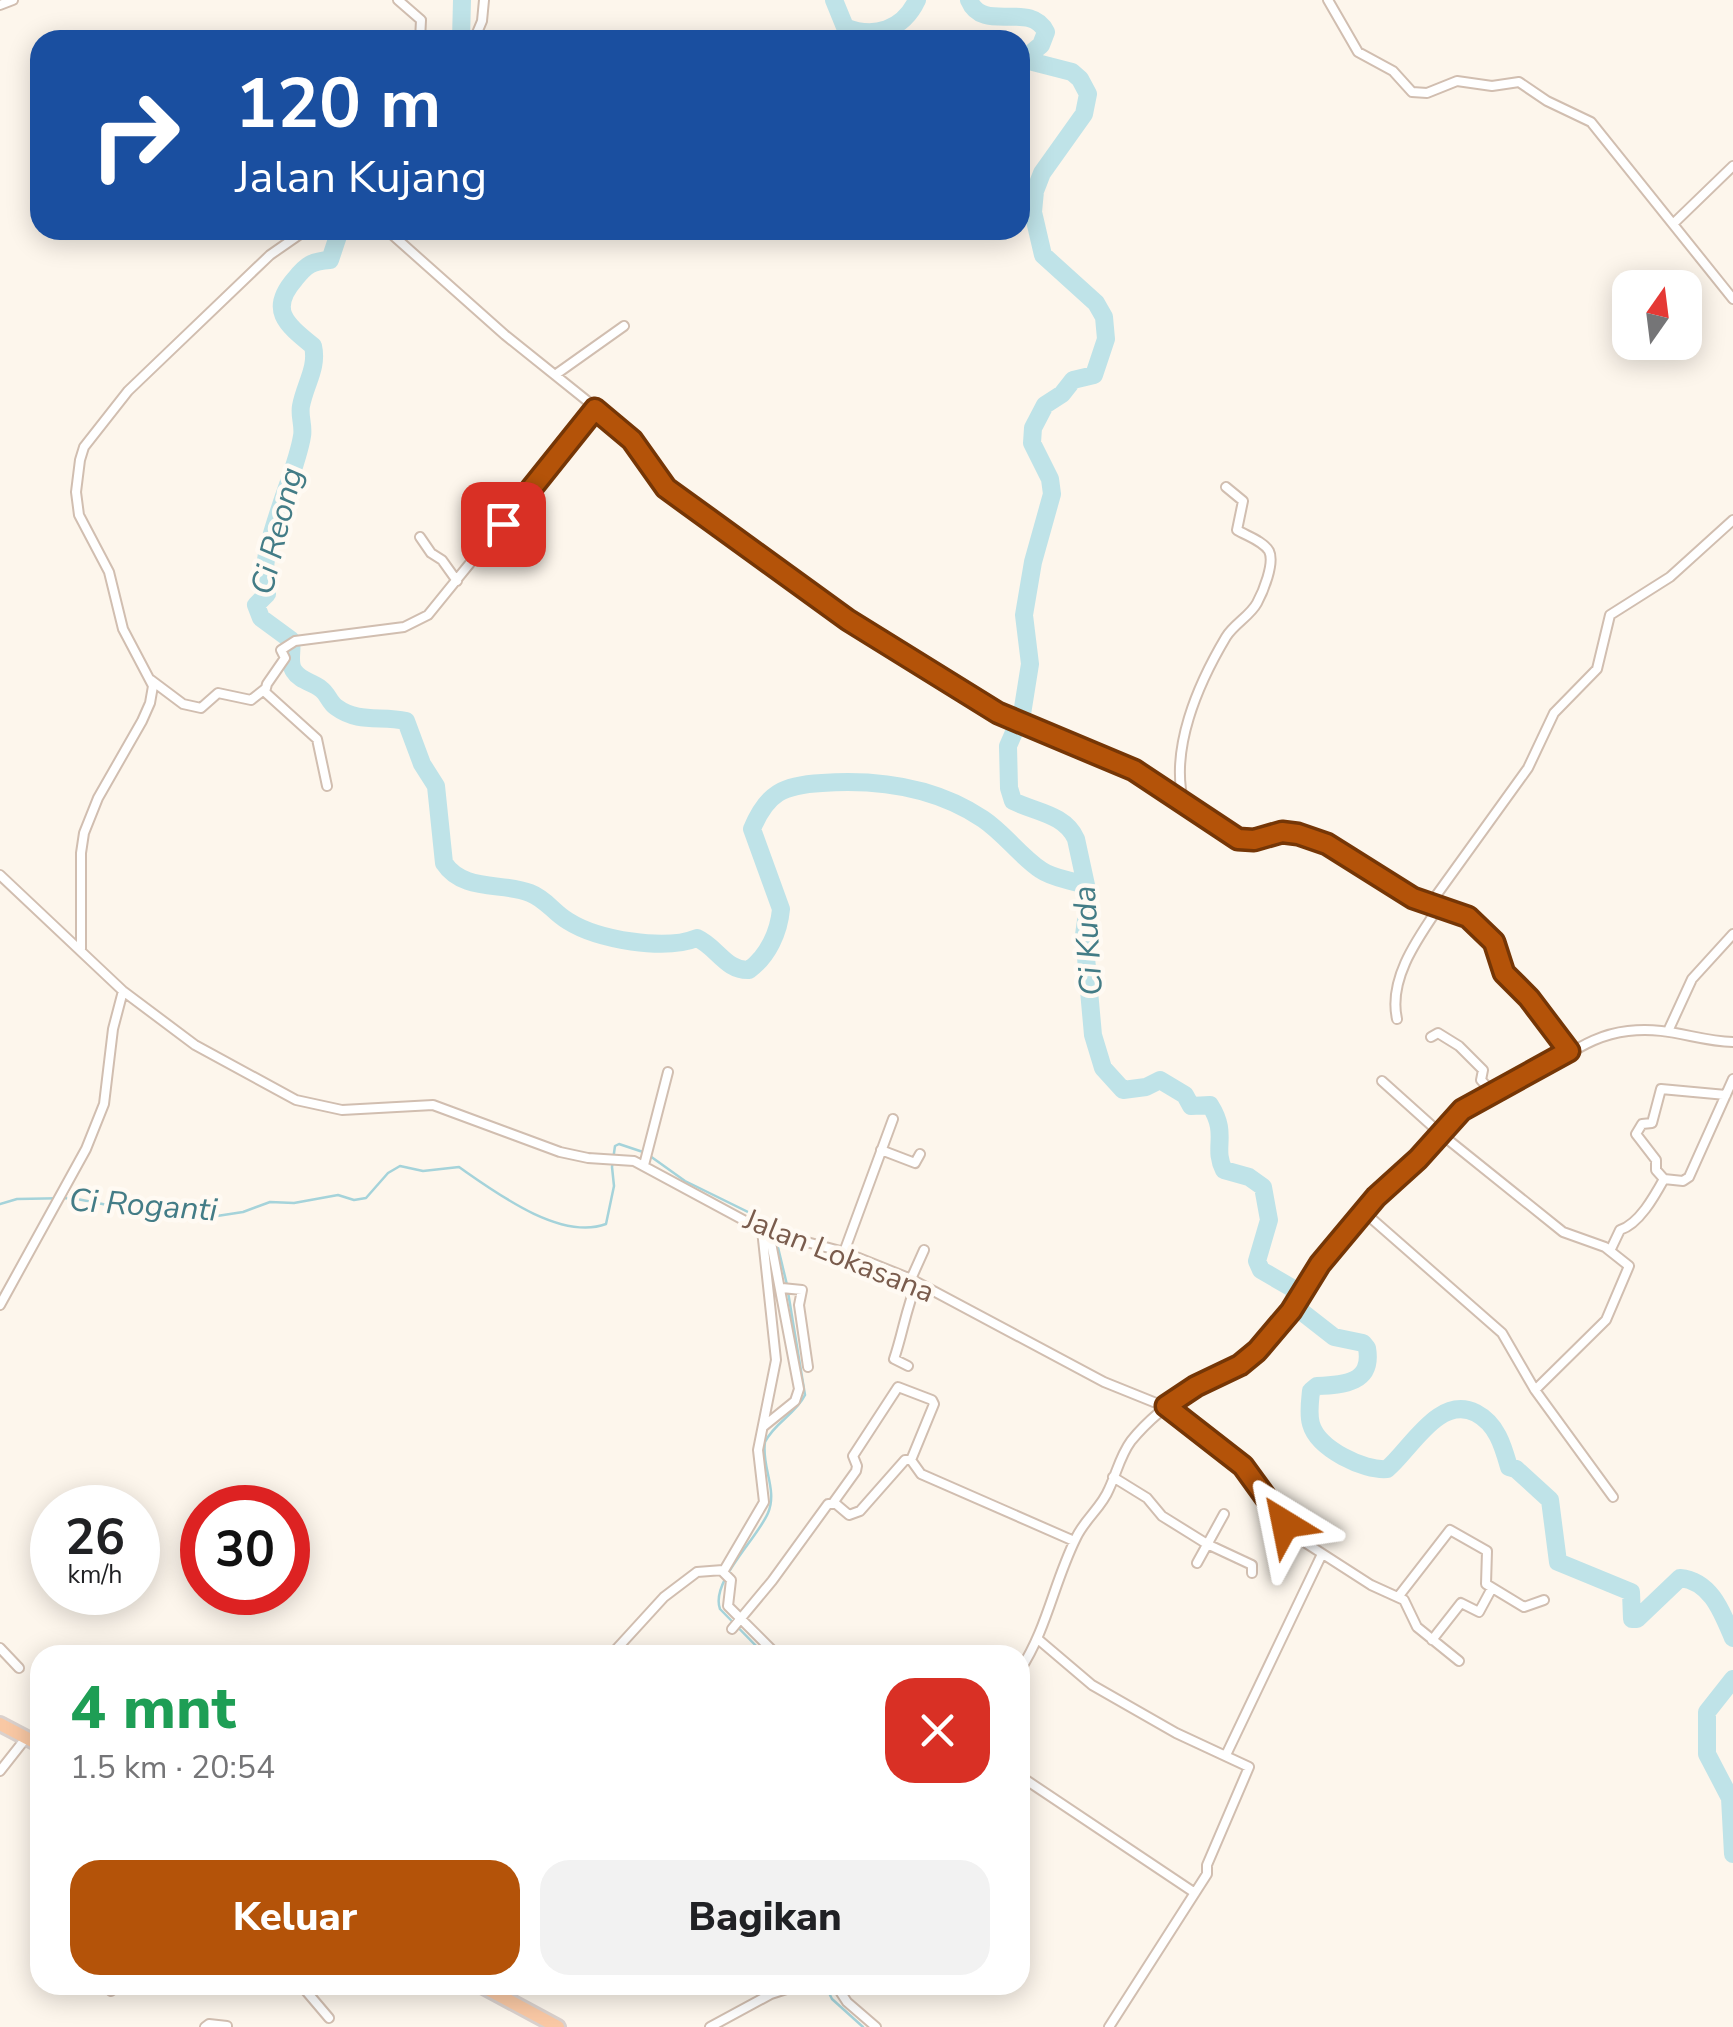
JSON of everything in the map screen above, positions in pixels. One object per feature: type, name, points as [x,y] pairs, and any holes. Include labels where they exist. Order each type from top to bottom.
[{"type":"highway","points":[[0,1724],[30,1740]]},
{"type":"highway","points":[[496,1995],[541,2023],[558,2027]]},
{"type":"street","points":[[0,6],[13,0]]},
{"type":"street","points":[[398,0],[421,20],[420,30]]},
{"type":"street","points":[[478,30],[484,0]]},
{"type":"street","points":[[1328,0],[1358,52],[1392,71],[1412,92],[1427,93],[1457,81],[1492,86],[1519,82],[1547,102],[1586,118],[1733,299]]},
{"type":"street","points":[[1673,224],[1733,166]]},
{"type":"street","points":[[292,240],[270,255],[113,408],[84,447],[76,476],[78,515],[108,572],[123,629],[151,680],[183,704],[201,708],[218,692],[251,700],[264,689],[285,658],[280,650],[291,643],[404,627],[428,614],[595,409]]},
{"type":"street","points":[[398,240],[505,336],[632,440],[675,496],[848,620],[937,678],[1010,719],[1118,762],[1244,841],[1282,832],[1327,844],[1395,889],[1468,917],[1494,942],[1504,973],[1529,998],[1569,1051]]},
{"type":"street","points":[[555,375],[624,326]]},
{"type":"street","points":[[1184,804],[1178,774],[1193,709],[1228,634],[1257,604],[1270,559],[1266,548],[1237,530],[1244,501],[1226,487]]},
{"type":"street","points":[[1396,1019],[1394,1009],[1402,974],[1434,906],[1528,768],[1554,713],[1597,670],[1610,615],[1670,578],[1733,520]]},
{"type":"street","points":[[420,537],[457,581]]},
{"type":"street","points":[[81,950],[84,833],[98,798],[150,703],[151,680]]},
{"type":"street","points":[[264,689],[317,739],[327,786]]},
{"type":"street","name":"Jalan Lokasana","points":[[0,875],[123,991],[196,1045],[296,1100],[342,1110],[419,1104],[447,1107],[560,1152],[612,1160],[647,1157],[770,1232],[844,1252],[914,1281],[1104,1382],[1166,1406],[1243,1466],[1292,1531],[1322,1554],[1398,1598]]},
{"type":"street","points":[[1668,1029],[1692,979],[1733,934]]},
{"type":"street","points":[[0,1306],[59,1202],[104,1104],[113,1030],[123,991]]},
{"type":"street","points":[[1030,1654],[1039,1640],[1074,1541],[1088,1515],[1104,1499],[1119,1460],[1132,1440],[1166,1406],[1240,1365],[1267,1340],[1364,1212],[1462,1110],[1583,1042],[1616,1032],[1668,1029],[1733,1042]]},
{"type":"street","points":[[1431,1036],[1438,1033],[1471,1056],[1483,1070],[1481,1080],[1492,1092]]},
{"type":"street","points":[[647,1157],[668,1072]]},
{"type":"street","points":[[1726,1095],[1662,1089],[1652,1123],[1642,1124],[1636,1134],[1656,1160],[1656,1170],[1664,1179],[1689,1177],[1726,1095],[1733,1079]]},
{"type":"street","points":[[1382,1082],[1562,1232],[1610,1251],[1628,1266],[1606,1320],[1535,1390]]},
{"type":"street","points":[[844,1252],[893,1119]]},
{"type":"street","points":[[880,1150],[915,1163],[920,1154]]},
{"type":"street","points":[[1610,1251],[1620,1230],[1645,1209],[1664,1179]]},
{"type":"street","points":[[1364,1212],[1502,1334],[1535,1390],[1613,1496]]},
{"type":"street","points":[[770,1232],[787,1288],[802,1363]]},
{"type":"street","points":[[764,1645],[737,1623],[728,1606],[726,1574],[763,1507],[758,1450],[776,1366],[770,1232]]},
{"type":"street","points":[[908,1366],[894,1359],[924,1250]]},
{"type":"street","points":[[764,1426],[798,1396],[799,1390],[802,1290],[787,1288]]},
{"type":"street","points":[[737,1623],[856,1471],[853,1456],[898,1387],[934,1404],[911,1460]]},
{"type":"street","points":[[911,1460],[920,1474],[1074,1541]]},
{"type":"street","points":[[833,1503],[849,1515],[860,1512],[899,1463],[911,1460]]},
{"type":"street","points":[[1114,1477],[1147,1498],[1162,1516],[1207,1544],[1252,1564],[1252,1572]]},
{"type":"street","points":[[1197,1563],[1224,1514]]},
{"type":"street","points":[[1459,1662],[1417,1626],[1407,1603],[1398,1598],[1450,1530],[1487,1552],[1486,1584],[1524,1606],[1544,1600]]},
{"type":"street","points":[[1226,1755],[1322,1554]]},
{"type":"street","points":[[620,1645],[664,1598],[697,1572],[726,1574]]},
{"type":"street","points":[[1432,1640],[1462,1603],[1480,1612],[1492,1588]]},
{"type":"street","points":[[1039,1640],[1092,1685],[1176,1733],[1248,1765],[1207,1865],[1207,1874],[1109,2027]]},
{"type":"street","points":[[0,1648],[19,1668]]},
{"type":"street","points":[[0,1771],[26,1738]]},
{"type":"street","points":[[1030,1783],[1194,1893]]},
{"type":"street","points":[[309,1995],[329,2018]]},
{"type":"street","points":[[710,2027],[769,1995]]},
{"type":"street","points":[[841,1995],[876,2027]]},
{"type":"street","points":[[205,2027],[227,2026]]},
{"type":"waterway","name":"Ci Reong","points":[[461,30],[462,0]]},
{"type":"waterway","name":"Ci Kuda","points":[[834,0],[845,27],[853,30]]},
{"type":"waterway","name":"Ci Kuda","points":[[884,30],[904,19],[917,0]]},
{"type":"waterway","name":"Ci Kuda","points":[[969,0],[985,15],[1030,18],[1039,23],[1046,32],[1041,45],[1030,54],[1033,62],[1072,72],[1088,94],[1084,114],[1042,173],[1033,212],[1043,255],[1096,303],[1104,317],[1106,339],[1094,375],[1073,380],[1062,394],[1045,405],[1033,428],[1032,443],[1050,479],[1052,494],[1033,562],[1024,615],[1030,664],[1022,714],[1008,746],[1013,801],[1057,819],[1076,839],[1089,899],[1084,935],[1093,1035],[1103,1068],[1123,1090],[1146,1087],[1160,1080],[1185,1095],[1191,1106],[1210,1105],[1219,1125],[1219,1154],[1224,1170],[1249,1177],[1263,1187],[1269,1220],[1257,1261],[1261,1270],[1292,1288],[1302,1312],[1334,1337],[1363,1343],[1367,1348],[1368,1360],[1361,1375],[1346,1383],[1317,1386],[1311,1391],[1310,1420],[1323,1442],[1355,1462],[1387,1469],[1438,1417],[1463,1409],[1476,1413],[1494,1429],[1509,1467],[1550,1500],[1558,1562],[1631,1592],[1632,1619],[1637,1619],[1680,1578],[1691,1580],[1714,1599],[1733,1638]]},
{"type":"waterway","name":"Ci Reong","points":[[337,240],[330,260],[306,267],[283,299],[284,316],[313,346],[314,362],[301,406],[298,453],[266,559],[267,594],[256,605],[261,618],[291,640],[292,668],[321,689],[336,707],[362,717],[406,721],[422,764],[436,786],[444,863],[452,872],[472,882],[530,893],[568,921],[596,934],[668,944],[697,938],[734,967],[749,970],[771,943],[781,909],[752,829],[764,807],[778,793],[797,786],[864,782],[946,799],[991,825],[1041,870],[1084,885]]},
{"type":"waterway","name":"Ci Roganti","points":[[0,1204],[17,1199],[72,1198],[138,1211],[168,1208],[217,1216],[270,1202],[294,1203],[338,1195],[354,1200],[366,1198],[388,1173],[400,1166],[423,1171],[459,1167],[529,1211],[569,1226],[588,1227],[606,1224],[614,1186],[615,1146],[643,1152]]},
{"type":"waterway","name":"Ci Roganti","points":[[650,1156],[685,1181],[771,1224],[773,1231]]},
{"type":"waterway","name":"Ci Roganti","points":[[776,1239],[787,1285]]},
{"type":"waterway","name":"Ci Roganti","points":[[755,1645],[720,1609],[719,1598],[728,1574],[771,1504],[765,1442],[805,1395],[788,1292]]},
{"type":"waterway","name":"Ci Kuda","points":[[1733,1679],[1707,1712],[1707,1754],[1730,1798],[1733,1854]]},
{"type":"waterway","name":"Ci Roganti","points":[[830,1995],[863,2027]]},
{"type":"route","points":[[503,524],[595,409],[632,440],[666,488],[848,620],[937,678],[998,713],[1134,770],[1238,839],[1254,840],[1282,832],[1327,844],[1395,889],[1468,917],[1494,942],[1504,973],[1529,998],[1569,1051],[1462,1110],[1418,1159],[1376,1197],[1320,1264],[1291,1311],[1257,1351],[1240,1365],[1166,1406],[1243,1466],[1285,1524]]}]
